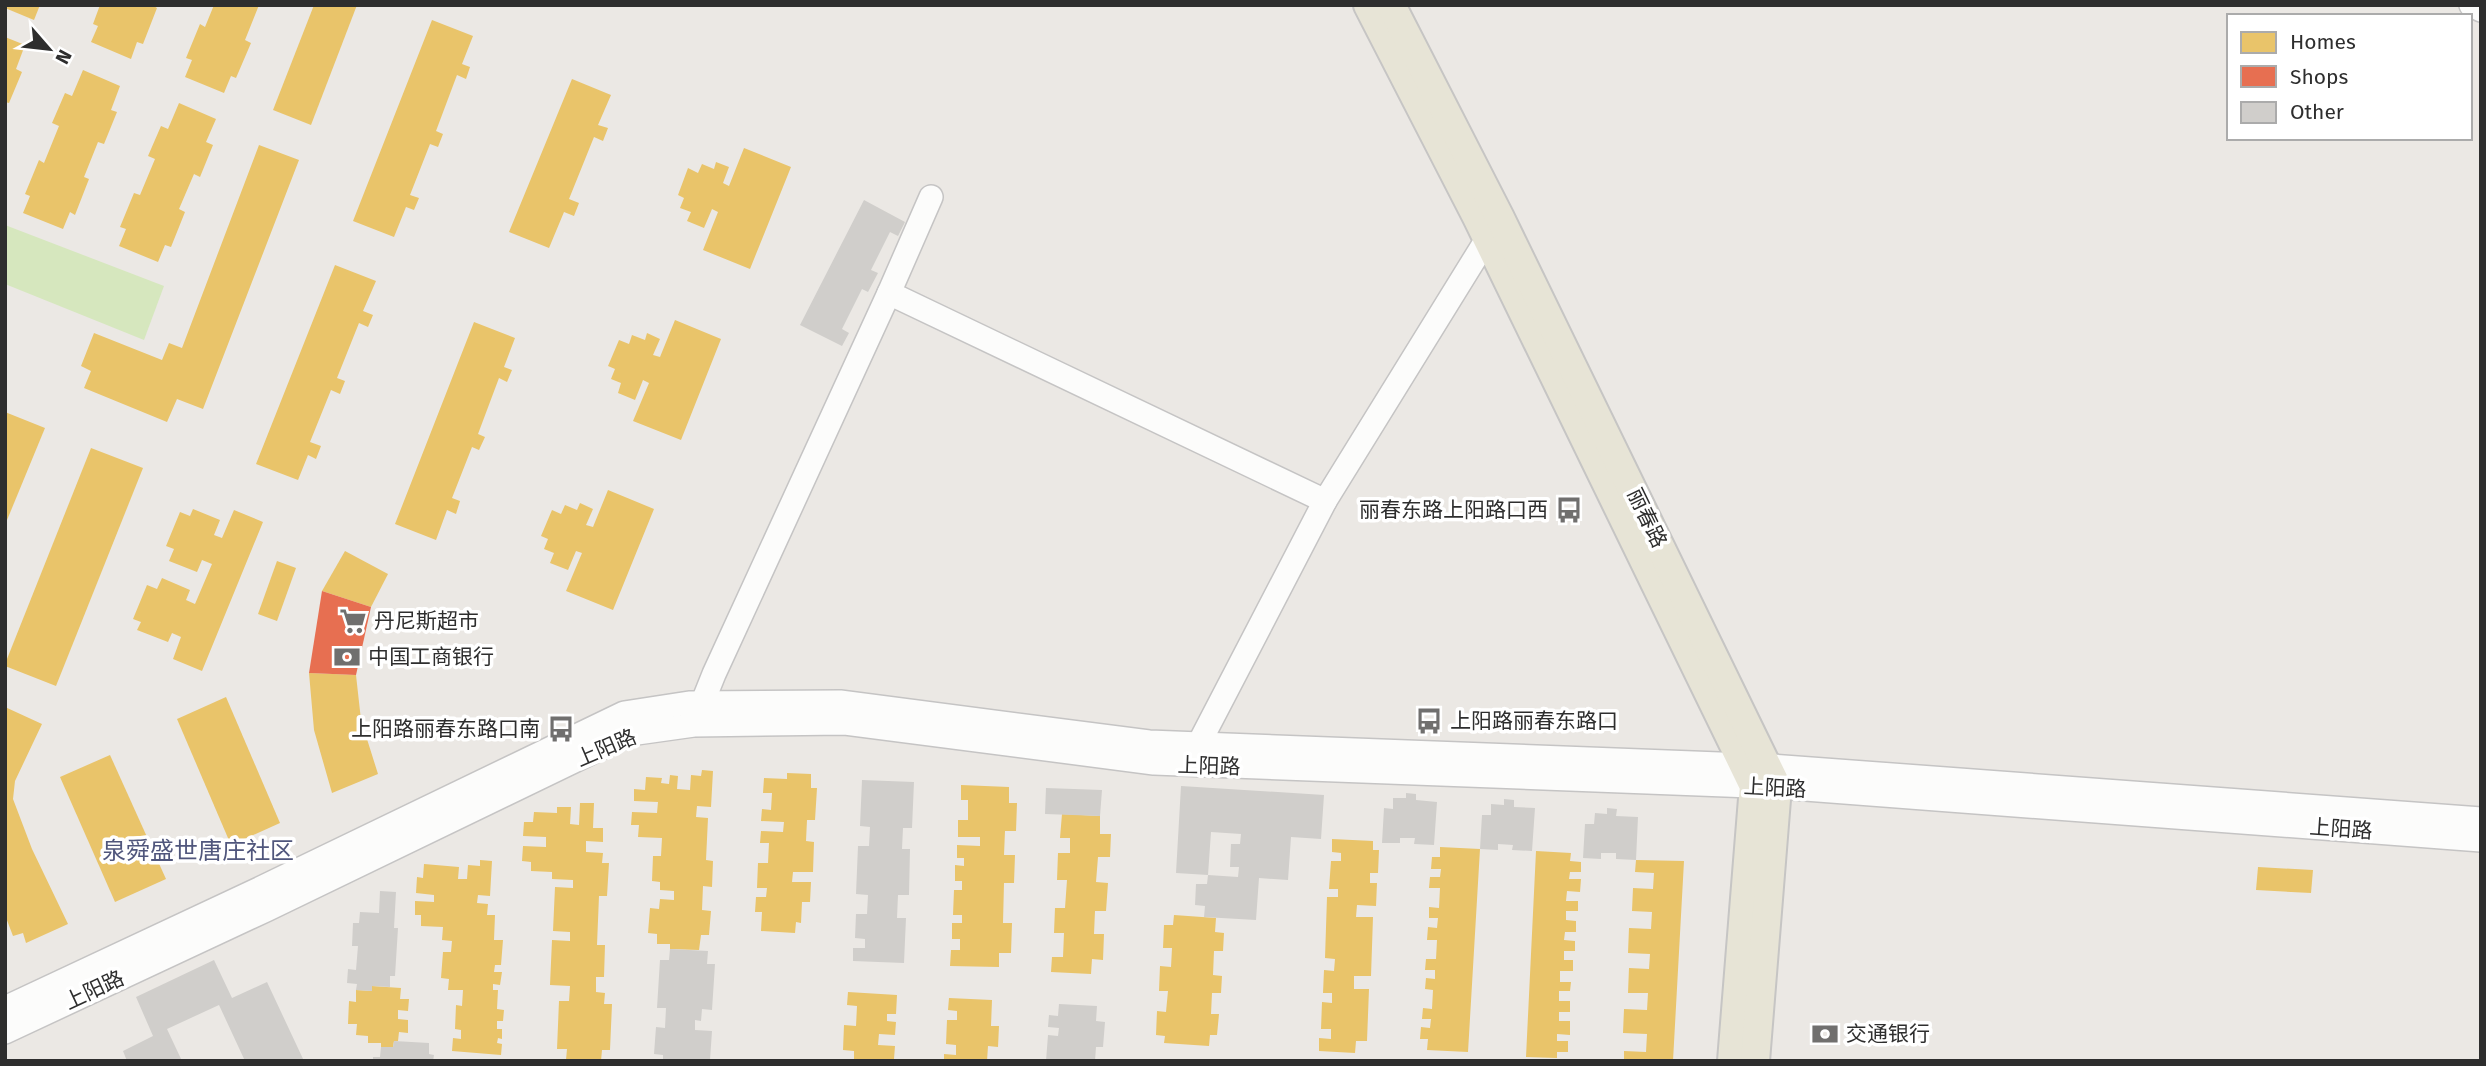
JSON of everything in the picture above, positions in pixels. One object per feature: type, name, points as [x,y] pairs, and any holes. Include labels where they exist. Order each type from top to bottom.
[{"type":"main road","name":"丽春路","points":[[1368,5],[1494,228]]},
{"type":"main road","name":"丽春路","points":[[1391,5],[1494,228],[1760,776]]},
{"type":"main road","points":[[1732,1061],[1760,776]]},
{"type":"main road","points":[[1755,1061],[1760,776]]},
{"type":"street","points":[[2471,5],[2481,10]]},
{"type":"street","points":[[698,714],[931,197]]},
{"type":"street","points":[[1187,765],[1325,501],[1494,228]]},
{"type":"street","points":[[889,293],[1325,501]]},
{"type":"street","name":"上阳路","points":[[5,1032],[267,910],[629,734],[698,714],[840,702],[1149,742],[2481,819]]},
{"type":"street","name":"上阳路","points":[[5,1008],[273,883],[624,713],[698,714],[845,723],[1187,765],[1760,776],[2481,840]]},
{"type":"green space","points":[[5,225],[164,286],[144,340],[5,284]]},
{"type":"building: Homes","points":[[5,5],[40,5],[34,20],[5,8]]},
{"type":"building: Homes","points":[[100,5],[152,5],[157,8],[143,44],[137,42],[131,59],[91,42],[98,26],[93,24]]},
{"type":"building: Homes","points":[[214,5],[259,5],[245,40],[251,43],[236,78],[231,76],[224,93],[185,77],[192,60],[186,58],[200,24],[205,27]]},
{"type":"building: Homes","points":[[314,5],[357,5],[311,125],[273,110]]},
{"type":"building: Homes","points":[[432,20],[473,36],[462,64],[470,67],[466,79],[457,75],[436,131],[443,134],[438,147],[430,144],[410,195],[419,198],[414,210],[406,207],[394,237],[353,221]]},
{"type":"building: Homes","points":[[5,37],[25,45],[16,69],[22,72],[9,103],[5,102]]},
{"type":"building: Homes","points":[[83,70],[120,86],[111,110],[117,112],[104,144],[98,142],[84,177],[89,179],[75,215],[70,212],[63,229],[23,213],[30,196],[25,194],[39,160],[44,163],[59,126],[52,123],[65,93],[72,96]]},
{"type":"building: Homes","points":[[572,79],[611,95],[598,125],[608,128],[603,141],[594,137],[569,199],[579,203],[574,216],[564,212],[549,248],[509,232]]},
{"type":"building: Homes","points":[[179,103],[216,119],[206,142],[213,145],[200,177],[194,174],[179,209],[185,212],[171,247],[165,245],[158,262],[119,246],[126,229],[120,227],[134,193],[140,195],[155,159],[148,156],[161,126],[168,129]]},
{"type":"building: Homes","points":[[259,145],[299,160],[203,409],[177,399],[167,422],[84,388],[91,371],[81,366],[94,333],[162,360],[169,343],[182,348]]},
{"type":"building: Homes","points":[[744,148],[791,167],[750,269],[703,250],[718,212],[712,209],[704,228],[687,221],[691,212],[680,208],[684,198],[678,195],[688,168],[698,173],[702,164],[714,169],[716,162],[729,167],[723,183],[729,186]]},
{"type":"building: Homes","points":[[335,265],[376,281],[363,311],[373,315],[368,327],[359,323],[337,378],[345,381],[340,394],[331,390],[310,442],[321,446],[316,459],[308,455],[298,480],[256,464]]},
{"type":"building: Homes","points":[[675,320],[721,339],[681,440],[633,421],[649,383],[643,380],[635,400],[618,393],[621,383],[611,379],[615,369],[608,366],[619,340],[629,344],[632,335],[645,340],[647,333],[660,339],[653,355],[660,357]]},
{"type":"building: Homes","points":[[474,322],[515,338],[504,367],[512,370],[507,382],[499,378],[478,434],[485,437],[479,450],[472,447],[452,498],[460,501],[456,514],[447,510],[436,540],[395,524]]},
{"type":"building: Homes","points":[[5,412],[45,428],[5,525]]},
{"type":"building: Homes","points":[[91,448],[143,468],[56,686],[5,664]]},
{"type":"building: Homes","points":[[608,490],[654,509],[613,610],[566,591],[582,553],[576,551],[568,570],[550,563],[554,553],[544,549],[548,539],[541,536],[552,510],[561,514],[565,505],[577,510],[580,503],[593,509],[586,525],[593,527]]},
{"type":"building: Homes","points":[[193,509],[220,520],[214,535],[222,538],[234,510],[263,522],[202,671],[173,659],[181,637],[172,633],[168,642],[137,630],[141,622],[133,619],[147,585],[157,589],[162,578],[190,590],[186,600],[195,604],[212,564],[202,560],[197,572],[169,561],[174,549],[166,546],[180,512],[190,516]]},
{"type":"building: Homes","points":[[345,551],[388,574],[371,607],[322,591]]},
{"type":"building: Homes","points":[[277,561],[296,568],[277,621],[258,614]]},
{"type":"building: Homes","points":[[309,673],[356,675],[361,720],[378,774],[332,793],[314,730]]},
{"type":"building: Homes","points":[[226,697],[280,823],[231,845],[177,719]]},
{"type":"building: Homes","points":[[5,707],[42,724],[15,781],[13,799],[32,849],[68,924],[26,943],[23,933],[13,936],[5,915]]},
{"type":"building: Homes","points":[[110,755],[166,879],[115,902],[60,777]]},
{"type":"building: Homes","points":[[702,770],[713,771],[711,807],[697,806],[696,817],[708,818],[706,860],[713,861],[712,887],[703,886],[702,910],[711,911],[709,935],[701,935],[699,950],[670,949],[670,944],[657,944],[657,934],[648,933],[650,908],[659,909],[660,899],[674,900],[674,891],[660,890],[660,882],[652,881],[653,856],[661,856],[662,838],[638,837],[639,825],[631,825],[632,812],[657,813],[658,802],[634,801],[634,789],[645,790],[646,777],[662,778],[661,783],[669,784],[670,775],[678,776],[677,789],[690,790],[691,775],[701,776]]},
{"type":"building: Homes","points":[[787,773],[811,774],[811,788],[817,788],[815,820],[807,820],[806,841],[814,842],[813,872],[793,872],[792,882],[811,882],[810,902],[802,902],[801,923],[796,922],[795,933],[761,931],[762,912],[755,912],[756,897],[766,897],[767,888],[757,888],[758,863],[768,863],[769,843],[760,843],[761,831],[783,832],[784,822],[761,821],[762,809],[771,810],[772,793],[763,793],[764,778],[787,779]]},
{"type":"building: Homes","points":[[961,785],[1009,787],[1009,803],[1017,803],[1016,831],[1005,831],[1004,855],[1015,855],[1014,883],[1004,883],[1003,923],[1012,923],[1011,953],[999,953],[999,967],[950,966],[951,950],[960,950],[960,939],[952,939],[952,923],[962,923],[962,915],[953,915],[954,890],[962,890],[962,881],[955,881],[955,865],[964,866],[964,858],[957,858],[957,845],[980,846],[980,837],[958,837],[958,820],[968,820],[968,800],[961,800]]},
{"type":"building: Homes","points":[[580,803],[594,803],[593,828],[603,828],[603,842],[586,841],[586,852],[603,853],[602,863],[609,863],[607,896],[599,896],[597,945],[605,945],[604,977],[596,977],[596,992],[605,993],[604,1004],[612,1004],[610,1050],[602,1050],[601,1061],[566,1060],[567,1049],[557,1049],[559,1001],[569,1001],[570,986],[550,985],[552,940],[570,941],[570,932],[553,931],[555,887],[573,888],[573,880],[552,879],[552,872],[531,871],[531,862],[522,861],[523,846],[546,847],[546,837],[523,836],[524,822],[533,822],[534,812],[557,813],[557,807],[571,807],[570,824],[579,825]]},
{"type":"building: Homes","points":[[1062,814],[1100,816],[1100,834],[1111,834],[1110,857],[1098,857],[1096,882],[1108,883],[1106,911],[1095,911],[1094,934],[1104,934],[1103,960],[1092,959],[1091,974],[1051,972],[1052,957],[1063,957],[1064,933],[1054,933],[1055,908],[1065,908],[1067,880],[1057,880],[1058,853],[1070,853],[1070,838],[1060,838]]},
{"type":"building: Homes","points":[[1332,839],[1373,841],[1373,850],[1379,850],[1378,873],[1370,873],[1370,883],[1377,883],[1376,906],[1357,905],[1356,917],[1373,917],[1371,976],[1354,976],[1354,989],[1369,989],[1367,1041],[1356,1041],[1355,1053],[1319,1051],[1319,1038],[1331,1039],[1331,1029],[1321,1029],[1322,1002],[1332,1003],[1332,993],[1323,993],[1324,970],[1334,971],[1335,959],[1325,958],[1327,897],[1338,897],[1338,889],[1329,889],[1331,861],[1341,861],[1341,853],[1332,852]]},
{"type":"building: Homes","points":[[1440,847],[1480,849],[1468,1052],[1427,1050],[1428,1039],[1420,1039],[1421,1027],[1430,1028],[1431,1019],[1422,1019],[1423,1008],[1432,1009],[1433,990],[1425,989],[1426,978],[1435,979],[1435,970],[1425,970],[1426,959],[1436,959],[1437,940],[1427,940],[1428,927],[1437,928],[1438,918],[1429,918],[1429,907],[1439,908],[1440,888],[1429,888],[1430,877],[1440,877],[1441,869],[1431,869],[1432,857],[1440,857]]},
{"type":"building: Homes","points":[[1536,851],[1571,853],[1570,861],[1581,862],[1581,872],[1570,872],[1569,879],[1581,879],[1580,892],[1567,891],[1566,901],[1578,901],[1578,911],[1566,911],[1566,920],[1576,921],[1576,932],[1565,932],[1564,940],[1575,941],[1575,951],[1564,951],[1564,960],[1573,960],[1573,971],[1560,971],[1560,982],[1571,982],[1570,991],[1559,991],[1559,1001],[1570,1001],[1570,1012],[1559,1012],[1559,1021],[1570,1021],[1570,1035],[1557,1034],[1557,1041],[1568,1041],[1568,1052],[1557,1052],[1557,1058],[1526,1057]]},
{"type":"building: Homes","points":[[480,860],[492,861],[490,896],[478,895],[477,903],[488,904],[487,915],[495,915],[494,940],[503,940],[501,965],[495,965],[494,972],[502,972],[500,985],[493,984],[493,990],[498,990],[497,1009],[504,1010],[503,1021],[497,1021],[497,1029],[502,1029],[502,1039],[498,1038],[497,1043],[502,1044],[501,1055],[452,1051],[453,1038],[461,1039],[461,1030],[455,1029],[456,1005],[462,1006],[463,990],[448,990],[449,979],[441,978],[443,952],[451,952],[452,941],[442,940],[443,927],[421,926],[421,915],[415,915],[415,901],[434,902],[434,895],[416,893],[417,877],[423,878],[424,864],[459,867],[458,879],[467,879],[468,865],[480,866]]},
{"type":"building: Homes","points":[[1636,860],[1684,861],[1673,1061],[1624,1061],[1624,1051],[1646,1052],[1647,1034],[1623,1033],[1624,1009],[1647,1010],[1648,993],[1628,993],[1629,968],[1649,969],[1650,954],[1628,953],[1629,928],[1651,929],[1652,912],[1632,911],[1633,888],[1653,889],[1654,873],[1635,872]]},
{"type":"building: Homes","points":[[2258,867],[2313,870],[2311,893],[2256,890]]},
{"type":"building: Homes","points":[[1174,915],[1216,918],[1215,932],[1224,933],[1223,951],[1214,951],[1213,975],[1222,976],[1221,993],[1212,993],[1211,1014],[1219,1014],[1217,1035],[1210,1035],[1209,1046],[1164,1043],[1165,1036],[1156,1035],[1157,1011],[1166,1012],[1168,991],[1159,991],[1160,966],[1171,967],[1172,948],[1163,948],[1164,925],[1173,925]]},
{"type":"building: Homes","points":[[372,986],[401,988],[400,999],[409,999],[408,1011],[398,1010],[398,1019],[408,1020],[408,1033],[399,1032],[398,1041],[394,1041],[393,1047],[368,1043],[368,1036],[356,1035],[357,1024],[348,1024],[349,1001],[356,1002],[356,990],[372,991]]},
{"type":"building: Homes","points":[[848,992],[897,995],[896,1014],[887,1014],[887,1021],[896,1022],[895,1035],[879,1034],[878,1045],[895,1046],[894,1059],[854,1061],[854,1051],[843,1050],[844,1025],[856,1026],[857,1006],[847,1005]]},
{"type":"building: Homes","points":[[949,998],[992,1000],[991,1026],[999,1026],[998,1047],[988,1046],[987,1061],[944,1061],[944,1054],[956,1055],[956,1045],[946,1044],[947,1020],[957,1020],[957,1011],[948,1010]]},
{"type":"building: Shops","points":[[322,591],[371,607],[356,675],[309,673]]},
{"type":"building: Other","points":[[864,200],[905,222],[898,236],[890,232],[871,270],[878,273],[868,292],[862,289],[842,329],[849,333],[842,346],[800,325]]},
{"type":"building: Other","points":[[862,780],[914,782],[912,828],[903,828],[902,849],[910,849],[909,895],[898,895],[897,918],[906,918],[904,963],[853,961],[853,948],[865,948],[865,939],[855,938],[856,914],[867,914],[868,895],[856,894],[858,846],[869,846],[870,827],[860,826]]},
{"type":"building: Other","points":[[1181,786],[1324,795],[1321,839],[1291,837],[1288,880],[1259,878],[1256,920],[1204,917],[1205,906],[1195,905],[1196,884],[1207,884],[1208,875],[1176,873]],"holes":[[[1211,832],[1241,834],[1240,844],[1231,844],[1230,867],[1239,867],[1238,877],[1208,875]]]},
{"type":"building: Other","points":[[1046,788],[1102,790],[1100,816],[1045,814]]},
{"type":"building: Other","points":[[1406,793],[1416,794],[1416,800],[1437,802],[1434,845],[1414,844],[1415,838],[1400,838],[1400,843],[1382,843],[1384,808],[1393,809],[1393,798],[1406,798]]},
{"type":"building: Other","points":[[1504,799],[1514,800],[1514,807],[1535,808],[1532,851],[1512,850],[1513,845],[1498,844],[1498,850],[1480,849],[1482,815],[1491,815],[1491,804],[1504,805]]},
{"type":"building: Other","points":[[1607,808],[1617,809],[1616,816],[1638,817],[1636,860],[1616,859],[1616,853],[1601,853],[1601,859],[1583,858],[1585,824],[1594,824],[1595,813],[1607,814]]},
{"type":"building: Other","points":[[380,891],[396,892],[394,928],[398,928],[395,976],[390,976],[390,987],[372,986],[372,991],[356,990],[357,984],[347,983],[348,969],[356,970],[358,946],[352,946],[353,923],[359,923],[360,912],[379,913]]},
{"type":"building: Other","points":[[670,949],[708,951],[707,964],[715,964],[712,1010],[702,1009],[701,1021],[695,1020],[695,1030],[712,1031],[710,1060],[663,1061],[663,1055],[654,1054],[656,1027],[665,1028],[666,1008],[657,1008],[660,960],[669,960]]},
{"type":"building: Other","points":[[214,960],[232,998],[267,982],[304,1061],[245,1061],[219,1005],[167,1029],[182,1061],[127,1061],[123,1051],[153,1036],[136,997]]},
{"type":"building: Other","points":[[1059,1004],[1097,1006],[1096,1021],[1105,1022],[1103,1047],[1096,1047],[1095,1061],[1046,1061],[1048,1035],[1058,1036],[1059,1028],[1048,1027],[1049,1015],[1058,1016]]},
{"type":"building: Other","points":[[394,1041],[429,1043],[429,1054],[434,1055],[433,1061],[373,1061],[373,1057],[380,1057],[381,1047],[393,1047]]},
{"type":"place","name":"丽春东路上阳路口西","points":[[1569,510]]},
{"type":"place","name":"丹尼斯超市","points":[[353,621]]},
{"type":"place","name":"中国工商银行","points":[[347,657]]},
{"type":"place","name":"上阳路丽春东路口","points":[[1429,721]]},
{"type":"place","name":"上阳路丽春东路口南","points":[[561,729]]},
{"type":"place","name":"交通银行","points":[[1825,1034]]},
{"type":"district","name":"泉舜盛世唐庄社区","points":[[198,851]]}]
